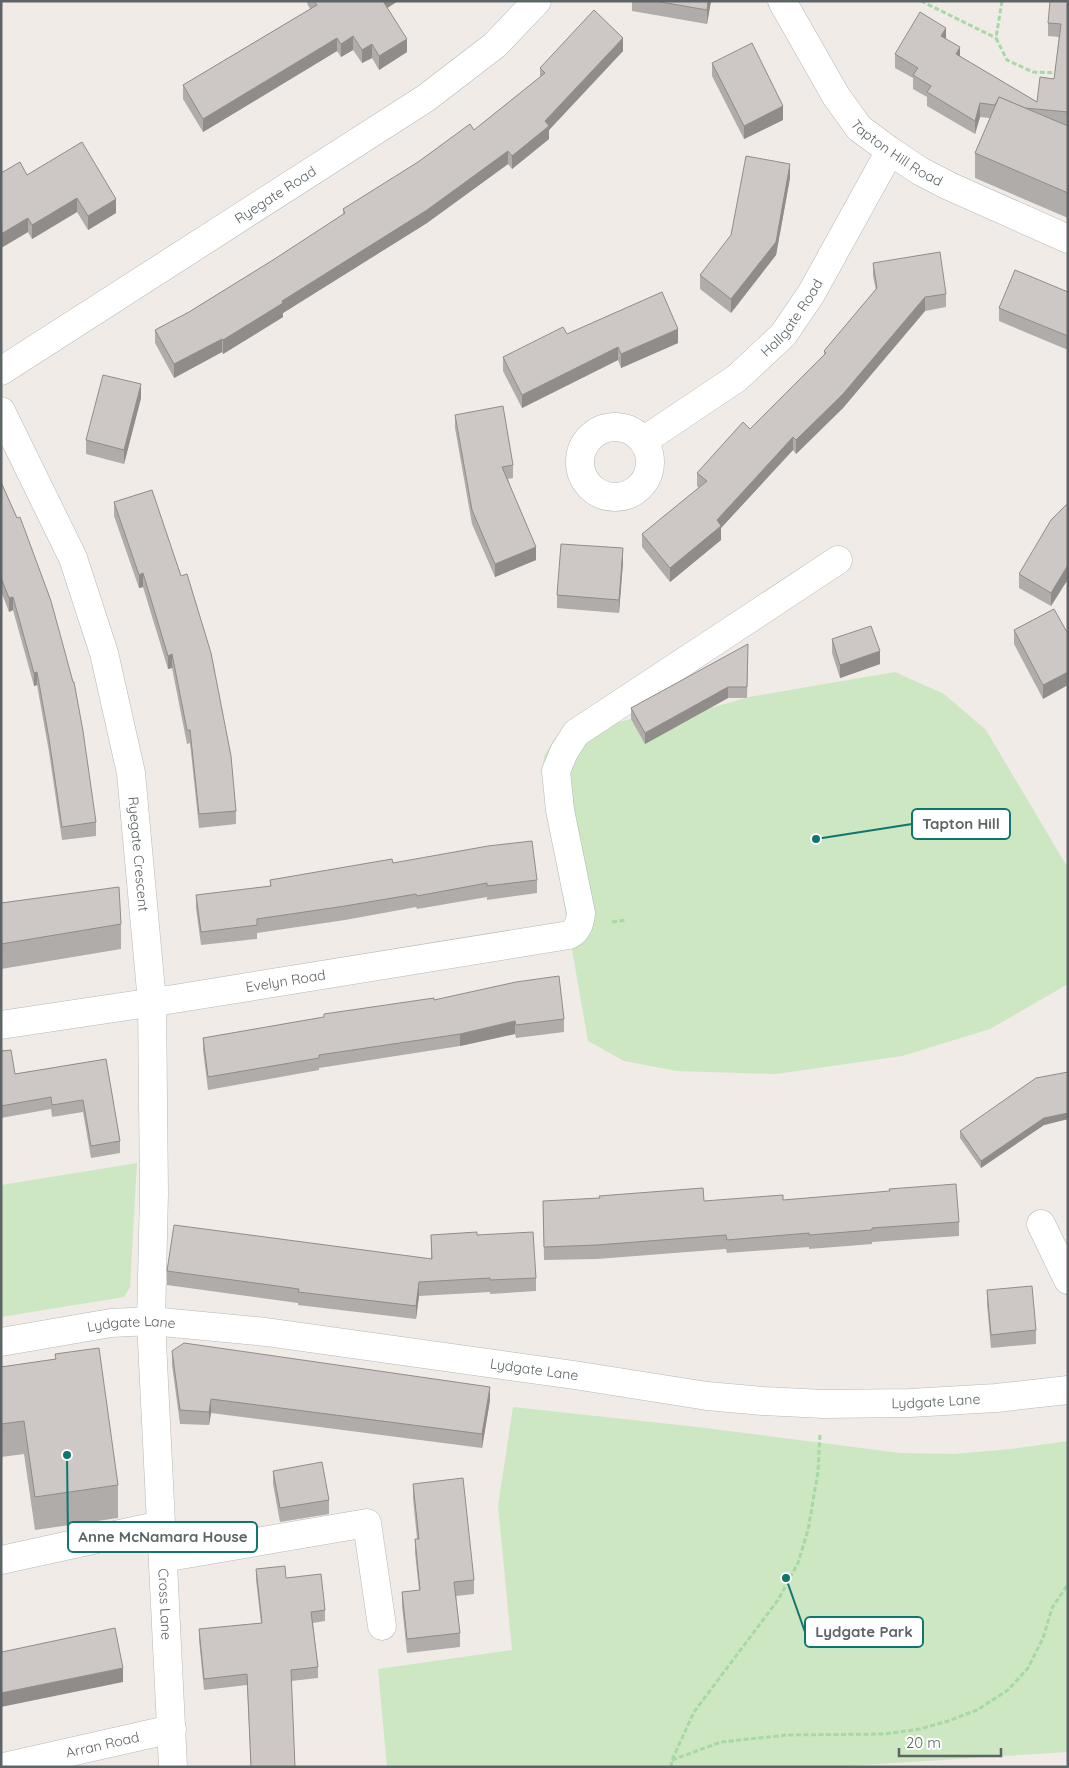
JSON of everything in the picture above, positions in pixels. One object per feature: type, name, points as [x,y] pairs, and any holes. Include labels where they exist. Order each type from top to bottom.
[{"type":"street","name":"Ryegate Road","points":[[1,371],[426,98],[495,45],[537,1]]},
{"type":"street","name":"Tapton Hill Road","points":[[782,1],[836,96],[859,128],[920,171],[949,186],[1068,239]]},
{"type":"street","name":"Hallgate Road","points":[[643,441],[737,378],[783,335],[811,294],[890,151]]},
{"type":"street","name":"Ryegate Crescent","points":[[1,412],[74,558],[104,653],[131,773],[152,1002],[154,1193],[151,1321]]},
{"type":"street","name":"Evelyn Road","points":[[1,1025],[574,933],[579,925],[581,913],[560,810],[556,771],[564,752],[576,733],[838,560]]},
{"type":"street","points":[[1042,1224],[1068,1280]]},
{"type":"street","name":"Lydgate Lane","points":[[1,1342],[112,1323],[151,1321],[266,1332],[574,1375],[707,1396],[824,1404],[910,1403],[996,1398],[1068,1390]]},
{"type":"street","name":"Cross Lane","points":[[151,1321],[173,1767]]},
{"type":"street","points":[[163,1558],[367,1523],[382,1626]]},
{"type":"street","points":[[1,1560],[161,1525]]},
{"type":"street","name":"Arran Road","points":[[4,1767],[172,1729]]},
{"type":"path","points":[[921,1],[996,38]]},
{"type":"path","points":[[1002,1],[996,38],[1007,60],[1033,72],[1059,73]]},
{"type":"path","points":[[671,1767],[672,1760],[694,1712],[719,1676],[778,1600],[798,1563],[808,1530],[818,1472],[824,1404]]},
{"type":"path","points":[[672,1760],[721,1742],[786,1735],[884,1734],[920,1729],[977,1710],[1008,1690],[1028,1668],[1043,1638],[1052,1608],[1068,1584]]},
{"type":"green space","points":[[895,672],[944,694],[986,730],[1068,868],[1068,984],[990,1029],[902,1056],[776,1074],[677,1071],[624,1061],[588,1041],[542,778],[544,756],[555,738],[631,719],[693,685],[707,709],[749,697]]},
{"type":"green space","points":[[137,1163],[130,1287],[124,1297],[1,1317],[1,1185]]},
{"type":"green space","points":[[513,1407],[697,1427],[900,1453],[954,1454],[1068,1441],[1068,1752],[831,1767],[387,1767],[378,1669],[512,1650],[498,1506]]},
{"type":"building","points":[[314,1],[383,1],[407,39],[379,56],[372,44],[362,50],[353,36],[341,44],[337,38],[203,119],[183,85],[317,5]]},
{"type":"building","points":[[655,1],[708,1],[707,10]]},
{"type":"building","points":[[1050,1],[1068,1],[1068,112],[1025,108],[999,97],[995,105],[980,103],[975,121],[927,92],[931,86],[913,75],[918,68],[895,54],[920,12],[946,28],[941,36],[960,47],[956,54],[1037,102],[1040,77],[1054,79],[1061,24],[1048,23]]},
{"type":"building","points":[[594,10],[623,38],[545,121],[549,126],[512,156],[508,151],[427,210],[282,301],[283,303],[223,340],[174,364],[155,330],[189,312],[345,213],[343,209],[418,162],[470,124],[474,130],[545,73],[540,68]]},
{"type":"building","points":[[752,43],[783,106],[744,126],[712,63]]},
{"type":"building","points":[[999,97],[1068,126],[1068,193],[975,153]]},
{"type":"building","points":[[82,142],[116,199],[88,216],[77,198],[32,225],[28,218],[1,234],[1,173],[20,162],[27,175]]},
{"type":"building","points":[[746,156],[790,164],[776,242],[731,299],[700,275],[731,235]]},
{"type":"building","points":[[940,252],[946,294],[925,297],[843,394],[796,440],[793,437],[717,520],[721,526],[670,568],[642,534],[707,481],[697,473],[743,422],[750,429],[826,353],[824,351],[877,288],[873,263]]},
{"type":"building","points":[[1015,270],[1068,292],[1068,336],[999,308]]},
{"type":"building","points":[[662,292],[678,329],[621,354],[618,347],[522,395],[503,357],[563,327],[567,334]]},
{"type":"building","points":[[103,375],[141,384],[124,450],[86,440]]},
{"type":"building","points":[[503,406],[513,465],[502,467],[536,547],[495,564],[472,510],[455,415]]},
{"type":"building","points":[[1,482],[17,518],[20,517],[51,601],[74,682],[96,822],[62,827],[37,672],[34,673],[13,597],[9,598],[1,578]]},
{"type":"building","points":[[152,490],[181,576],[187,574],[211,653],[231,756],[236,811],[199,814],[190,730],[187,730],[172,654],[168,656],[143,573],[139,575],[114,502]]},
{"type":"building","points":[[1068,503],[1068,565],[1051,593],[1019,574],[1051,520]]},
{"type":"building","points":[[561,544],[623,548],[619,600],[557,595]]},
{"type":"building","points":[[1054,609],[1068,634],[1068,672],[1043,685],[1014,630]]},
{"type":"building","points":[[871,626],[880,651],[840,665],[832,639]]},
{"type":"building","points":[[748,644],[747,687],[728,687],[645,733],[631,708]]},
{"type":"building","points":[[532,841],[537,880],[487,886],[487,883],[417,896],[416,894],[257,919],[257,925],[201,932],[196,895],[271,886],[270,880],[392,859],[393,863],[488,846]]},
{"type":"building","points":[[119,887],[121,924],[1,944],[1,903]]},
{"type":"building","points":[[559,976],[564,1019],[516,1025],[515,1021],[460,1034],[319,1055],[319,1058],[208,1077],[203,1038],[324,1017],[324,1014],[434,998],[434,1000],[516,982]]},
{"type":"building","points":[[11,1050],[15,1074],[106,1059],[120,1141],[91,1146],[83,1100],[52,1105],[51,1097],[1,1106],[1,1051]]},
{"type":"building","points":[[1068,1072],[1068,1113],[1044,1118],[981,1161],[960,1131],[1036,1078]]},
{"type":"building","points":[[956,1184],[959,1222],[727,1240],[726,1235],[544,1247],[543,1201],[600,1198],[599,1196],[703,1188],[704,1201],[783,1195],[783,1200]]},
{"type":"building","points":[[174,1225],[432,1259],[431,1235],[477,1232],[477,1235],[533,1232],[536,1278],[490,1280],[490,1278],[419,1282],[416,1306],[298,1292],[299,1289],[167,1271]]},
{"type":"building","points":[[1032,1286],[1036,1330],[991,1335],[987,1290]]},
{"type":"building","points":[[184,1343],[490,1387],[482,1434],[211,1399],[209,1412],[180,1410],[172,1351]]},
{"type":"building","points":[[99,1348],[118,1485],[35,1497],[24,1421],[1,1424],[1,1367],[56,1359],[55,1354]]},
{"type":"building","points":[[322,1462],[329,1500],[280,1508],[273,1471]]},
{"type":"building","points":[[463,1478],[474,1580],[454,1582],[460,1633],[407,1639],[402,1592],[420,1590],[415,1539],[419,1539],[413,1484]]},
{"type":"building","points":[[285,1566],[286,1578],[321,1574],[325,1610],[311,1612],[318,1667],[291,1670],[295,1767],[251,1767],[247,1674],[204,1679],[199,1629],[262,1623],[256,1569]]},
{"type":"building","points":[[115,1628],[123,1668],[1,1693],[1,1649],[2,1652]]},
{"type":"place","name":"Tapton Hill","points":[[816,839]]},
{"type":"place","name":"Anne McNamara House","points":[[67,1455]]},
{"type":"place","name":"Lydgate Park","points":[[786,1578]]}]
